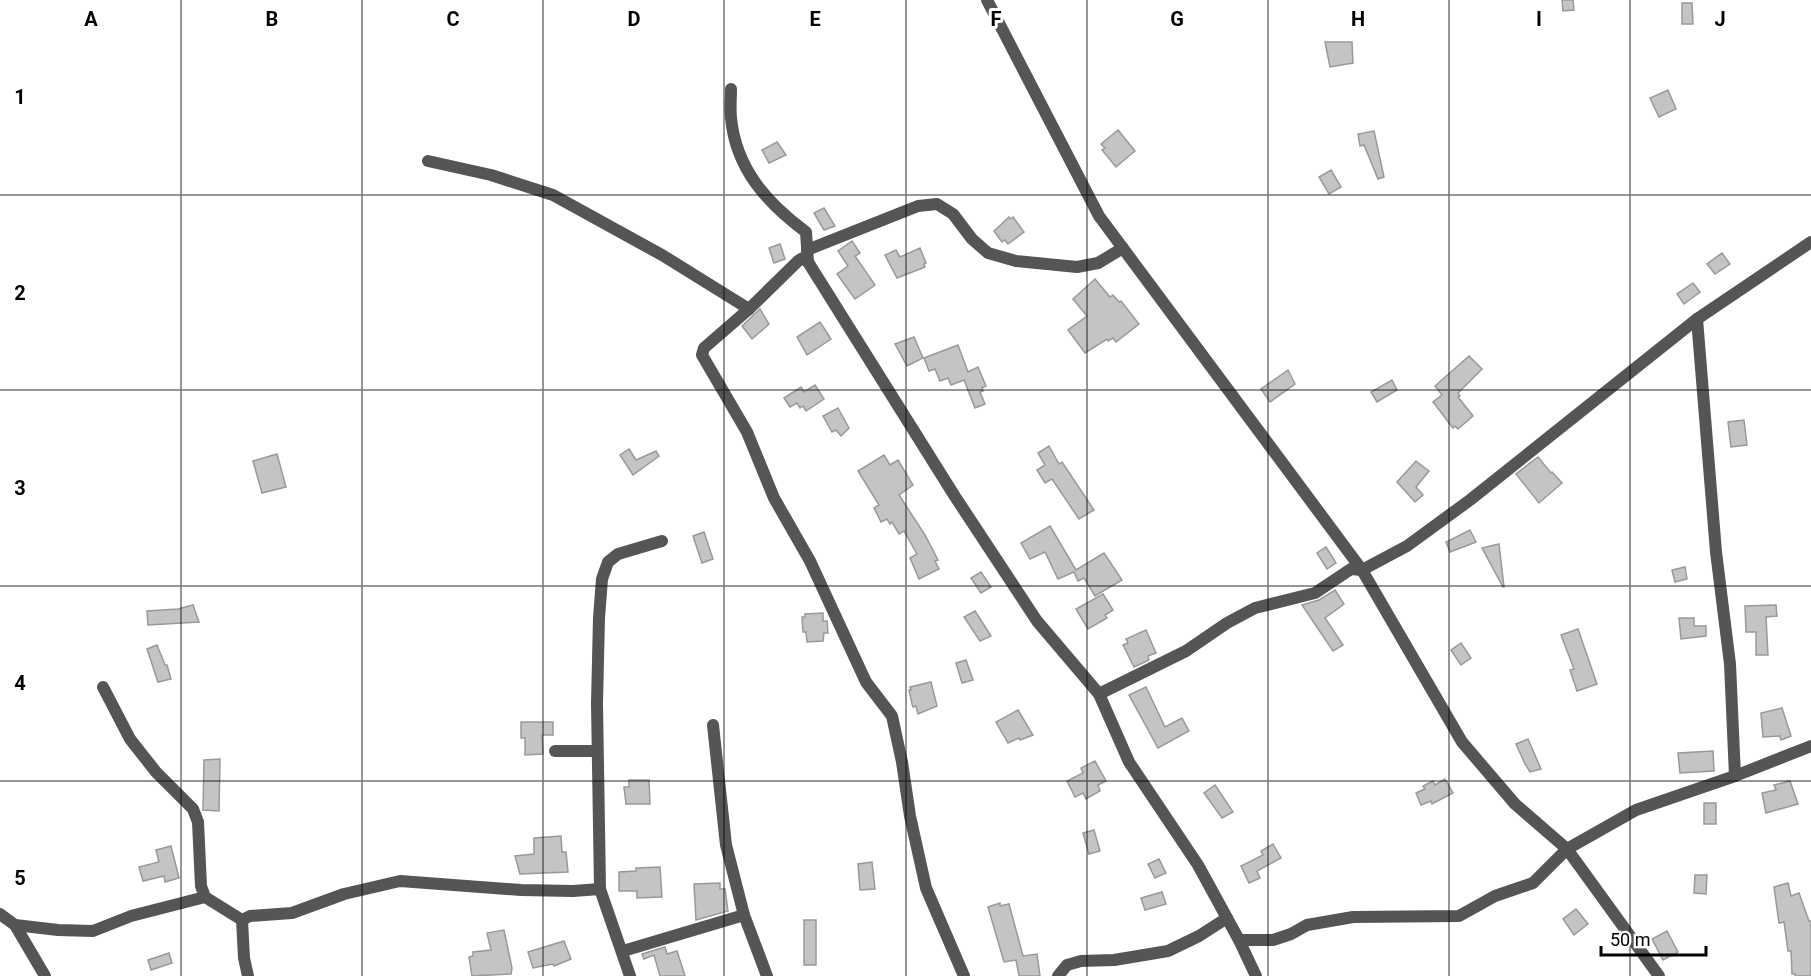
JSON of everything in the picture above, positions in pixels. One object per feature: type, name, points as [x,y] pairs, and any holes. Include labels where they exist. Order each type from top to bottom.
[{"type":"street","points":[[987,0],[1099,216],[1362,570],[1462,742],[1515,804],[1567,849],[1659,976]]},
{"type":"street","points":[[731,89],[731,118],[739,152],[758,189],[788,219],[806,232],[807,256],[954,495],[1037,621],[1099,694],[1129,762],[1198,865],[1256,976]]},
{"type":"street","points":[[428,161],[491,175],[553,195],[662,255],[749,309]]},
{"type":"street","points":[[964,976],[926,888],[892,716],[866,682],[810,561],[774,498],[747,432],[702,356],[704,348],[749,309],[798,261],[918,206],[938,204],[953,214],[972,239],[988,253],[1016,261],[1077,267],[1098,263],[1123,248]]},
{"type":"street","points":[[1099,694],[1186,651],[1227,623],[1256,608],[1315,593],[1352,569],[1362,570],[1407,546],[1470,500],[1697,319],[1811,242]]},
{"type":"street","points":[[1697,319],[1716,552],[1730,664],[1735,776]]},
{"type":"street","points":[[630,976],[600,889],[597,751],[598,618],[602,579],[608,562],[618,554],[662,541]]},
{"type":"street","points":[[103,687],[130,739],[156,772],[193,809],[198,822],[201,886],[205,897],[242,920]]},
{"type":"street","points":[[713,725],[726,846],[744,915],[767,976]]},
{"type":"street","points":[[1239,940],[1273,940],[1307,925],[1353,917],[1459,916],[1495,896],[1533,883],[1567,849],[1636,810],[1735,776],[1811,746]]},
{"type":"street","points":[[555,751],[597,751]]},
{"type":"street","points":[[242,920],[250,916],[292,913],[344,894],[400,880],[521,890],[600,889]]},
{"type":"street","points":[[15,925],[93,931],[131,916],[205,897]]},
{"type":"street","points":[[0,914],[15,925],[45,976]]},
{"type":"street","points":[[622,951],[744,915]]},
{"type":"street","points":[[1058,976],[1067,965],[1082,961],[1114,960],[1168,951],[1199,936],[1227,918]]},
{"type":"street","points":[[242,920],[244,958],[248,976]]},
{"type":"building","points":[[1562,0],[1573,0],[1574,10],[1563,11]]},
{"type":"building","points":[[1682,3],[1692,3],[1693,24],[1682,24]]},
{"type":"building","points":[[1325,42],[1352,42],[1353,63],[1330,67]]},
{"type":"building","points":[[1668,90],[1676,109],[1659,117],[1650,98]]},
{"type":"building","points":[[1118,130],[1135,151],[1116,167],[1102,150],[1105,148],[1101,144]]},
{"type":"building","points":[[1374,131],[1384,177],[1378,179],[1364,145],[1360,146],[1358,134]]},
{"type":"building","points":[[777,142],[786,155],[769,163],[762,150]]},
{"type":"building","points":[[1331,170],[1341,187],[1329,194],[1319,177]]},
{"type":"building","points":[[824,208],[835,226],[824,230],[814,213]]},
{"type":"building","points":[[1009,217],[1010,219],[1013,217],[1024,232],[1008,244],[1005,240],[1002,242],[994,231]]},
{"type":"building","points":[[852,241],[860,253],[855,256],[875,285],[855,299],[837,274],[848,266],[838,251]]},
{"type":"building","points":[[780,244],[785,259],[774,263],[769,248]]},
{"type":"building","points":[[920,248],[926,263],[925,267],[897,278],[885,255],[896,250],[900,257]]},
{"type":"building","points":[[1722,253],[1730,264],[1715,274],[1707,264]]},
{"type":"building","points":[[1095,279],[1110,297],[1113,295],[1119,302],[1121,301],[1139,324],[1116,342],[1113,338],[1108,341],[1107,339],[1085,353],[1068,330],[1087,316],[1073,299]]},
{"type":"building","points":[[1693,283],[1700,292],[1684,304],[1677,294]]},
{"type":"building","points":[[760,309],[769,324],[752,339],[742,326]]},
{"type":"building","points":[[820,322],[831,339],[807,355],[797,337]]},
{"type":"building","points":[[914,337],[923,358],[907,366],[895,344]]},
{"type":"building","points":[[958,345],[968,372],[978,367],[986,386],[980,392],[985,404],[975,408],[964,380],[951,385],[948,378],[940,381],[935,369],[929,371],[924,358]]},
{"type":"building","points":[[1469,356],[1482,369],[1458,393],[1460,396],[1458,397],[1473,416],[1458,429],[1455,426],[1453,428],[1433,402],[1442,395],[1435,386]]},
{"type":"building","points":[[1288,370],[1295,384],[1270,402],[1261,389]]},
{"type":"building","points":[[1392,380],[1397,390],[1377,402],[1371,392]]},
{"type":"building","points":[[815,385],[824,399],[806,411],[797,403],[790,407],[784,398],[801,387],[804,392]]},
{"type":"building","points":[[838,408],[849,428],[841,436],[836,430],[832,432],[823,416]]},
{"type":"building","points":[[1744,420],[1747,445],[1731,447],[1728,422]]},
{"type":"building","points":[[1049,446],[1059,464],[1062,462],[1094,510],[1079,519],[1052,479],[1045,483],[1037,470],[1045,465],[1038,453]]},
{"type":"building","points":[[629,449],[636,460],[656,451],[659,456],[633,475],[620,455]]},
{"type":"building","points":[[277,454],[286,487],[262,493],[253,461]]},
{"type":"building","points":[[884,455],[890,465],[898,460],[913,485],[899,495],[938,560],[935,561],[939,569],[919,579],[910,558],[917,554],[904,531],[899,534],[892,522],[890,524],[887,519],[881,522],[874,508],[879,505],[858,471]]},
{"type":"building","points":[[1538,457],[1562,483],[1539,503],[1516,474]]},
{"type":"building","points":[[1416,461],[1429,471],[1416,487],[1423,495],[1415,502],[1397,482]]},
{"type":"building","points":[[1050,526],[1076,570],[1104,553],[1122,580],[1095,596],[1084,578],[1078,581],[1074,572],[1058,579],[1045,552],[1030,559],[1021,543]]},
{"type":"building","points":[[1470,530],[1476,542],[1450,552],[1446,542]]},
{"type":"building","points":[[704,532],[713,559],[702,563],[693,536]]},
{"type":"building","points":[[1499,544],[1504,587],[1482,548]]},
{"type":"building","points":[[1326,547],[1336,563],[1327,569],[1317,553]]},
{"type":"building","points":[[1685,567],[1687,579],[1675,582],[1672,570]]},
{"type":"building","points":[[981,572],[991,587],[981,593],[971,578]]},
{"type":"building","points":[[1335,590],[1344,604],[1325,618],[1343,645],[1333,651],[1302,605],[1319,600]]},
{"type":"building","points":[[1103,594],[1113,610],[1105,615],[1107,618],[1088,629],[1076,609]]},
{"type":"building","points":[[193,605],[199,622],[148,625],[147,611],[178,609]]},
{"type":"building","points":[[1776,605],[1777,616],[1766,617],[1768,655],[1756,655],[1756,632],[1746,632],[1745,606]]},
{"type":"building","points":[[975,611],[991,636],[980,641],[964,617]]},
{"type":"building","points":[[823,613],[823,621],[827,621],[828,633],[824,633],[823,641],[807,642],[806,632],[803,632],[802,617],[805,617],[805,614]]},
{"type":"building","points":[[1679,618],[1694,618],[1694,626],[1706,626],[1706,636],[1681,639]]},
{"type":"building","points":[[1578,629],[1597,684],[1577,691],[1570,670],[1574,669],[1561,635]]},
{"type":"building","points":[[1146,630],[1156,653],[1148,656],[1149,660],[1134,667],[1123,645],[1128,643],[1126,639]]},
{"type":"building","points":[[1461,643],[1471,658],[1461,665],[1451,650]]},
{"type":"building","points":[[157,645],[171,679],[158,682],[147,649]]},
{"type":"building","points":[[966,660],[973,680],[962,683],[956,663]]},
{"type":"building","points":[[931,682],[937,706],[918,714],[916,706],[913,707],[912,704],[910,687]]},
{"type":"building","points":[[1146,687],[1165,727],[1182,718],[1189,731],[1158,748],[1129,695]]},
{"type":"building","points":[[1782,708],[1791,736],[1781,740],[1780,736],[1763,737],[1761,713]]},
{"type":"building","points":[[1018,710],[1033,735],[1008,743],[996,722]]},
{"type":"building","points":[[521,722],[553,722],[553,735],[542,735],[543,754],[525,755],[525,738],[521,738]]},
{"type":"building","points":[[1528,739],[1541,769],[1530,772],[1516,744]]},
{"type":"building","points":[[1713,751],[1714,771],[1680,773],[1678,753]]},
{"type":"building","points":[[220,759],[219,811],[203,810],[204,760]]},
{"type":"building","points":[[1095,761],[1106,781],[1098,785],[1100,791],[1086,799],[1083,793],[1075,797],[1067,781],[1083,773],[1081,768]]},
{"type":"building","points":[[1445,779],[1453,793],[1432,804],[1431,801],[1421,805],[1416,793],[1425,789],[1423,786],[1433,781],[1435,785]]},
{"type":"building","points":[[629,780],[649,780],[650,804],[626,804],[624,787],[629,787]]},
{"type":"building","points":[[1790,781],[1798,804],[1766,813],[1762,793],[1776,790],[1774,785]]},
{"type":"building","points":[[1215,785],[1233,812],[1222,818],[1204,793]]},
{"type":"building","points":[[1704,803],[1716,803],[1716,824],[1704,824]]},
{"type":"building","points":[[1094,830],[1100,851],[1089,854],[1083,833]]},
{"type":"building","points":[[561,836],[562,852],[566,852],[568,872],[520,874],[515,856],[534,854],[534,838]]},
{"type":"building","points":[[1273,844],[1281,858],[1257,871],[1260,878],[1249,883],[1241,866],[1263,855],[1261,851]]},
{"type":"building","points":[[171,846],[179,878],[165,882],[164,876],[143,881],[139,867],[159,862],[156,850]]},
{"type":"building","points":[[1159,859],[1166,873],[1155,878],[1148,864]]},
{"type":"building","points":[[872,862],[875,889],[860,890],[858,864]]},
{"type":"building","points":[[660,867],[662,897],[637,898],[637,891],[619,891],[619,872],[636,871],[636,868]]},
{"type":"building","points":[[1695,875],[1707,875],[1706,894],[1694,893]]},
{"type":"building","points":[[720,883],[720,889],[725,889],[728,911],[696,920],[694,884]]},
{"type":"building","points":[[1788,883],[1791,896],[1799,893],[1809,921],[1811,921],[1811,976],[1792,974],[1791,951],[1788,951],[1784,922],[1779,923],[1774,887]]},
{"type":"building","points":[[1162,892],[1166,904],[1145,910],[1141,898]]},
{"type":"building","points":[[1000,903],[1000,906],[1009,904],[1023,956],[1037,954],[1040,976],[1019,976],[1016,960],[1004,962],[988,907]]},
{"type":"building","points":[[1576,909],[1588,924],[1574,935],[1563,919]]},
{"type":"building","points":[[804,920],[816,920],[816,965],[804,965]]},
{"type":"building","points":[[504,930],[512,968],[511,974],[472,976],[469,957],[473,956],[473,952],[491,950],[487,933]]},
{"type":"building","points":[[1667,931],[1678,952],[1663,960],[1652,939]]},
{"type":"building","points":[[564,941],[571,959],[554,966],[553,964],[533,968],[528,952]]},
{"type":"building","points":[[665,947],[667,954],[677,951],[685,976],[660,976],[654,955],[644,959],[642,954]]},
{"type":"building","points":[[169,953],[172,963],[151,970],[148,960]]}]
